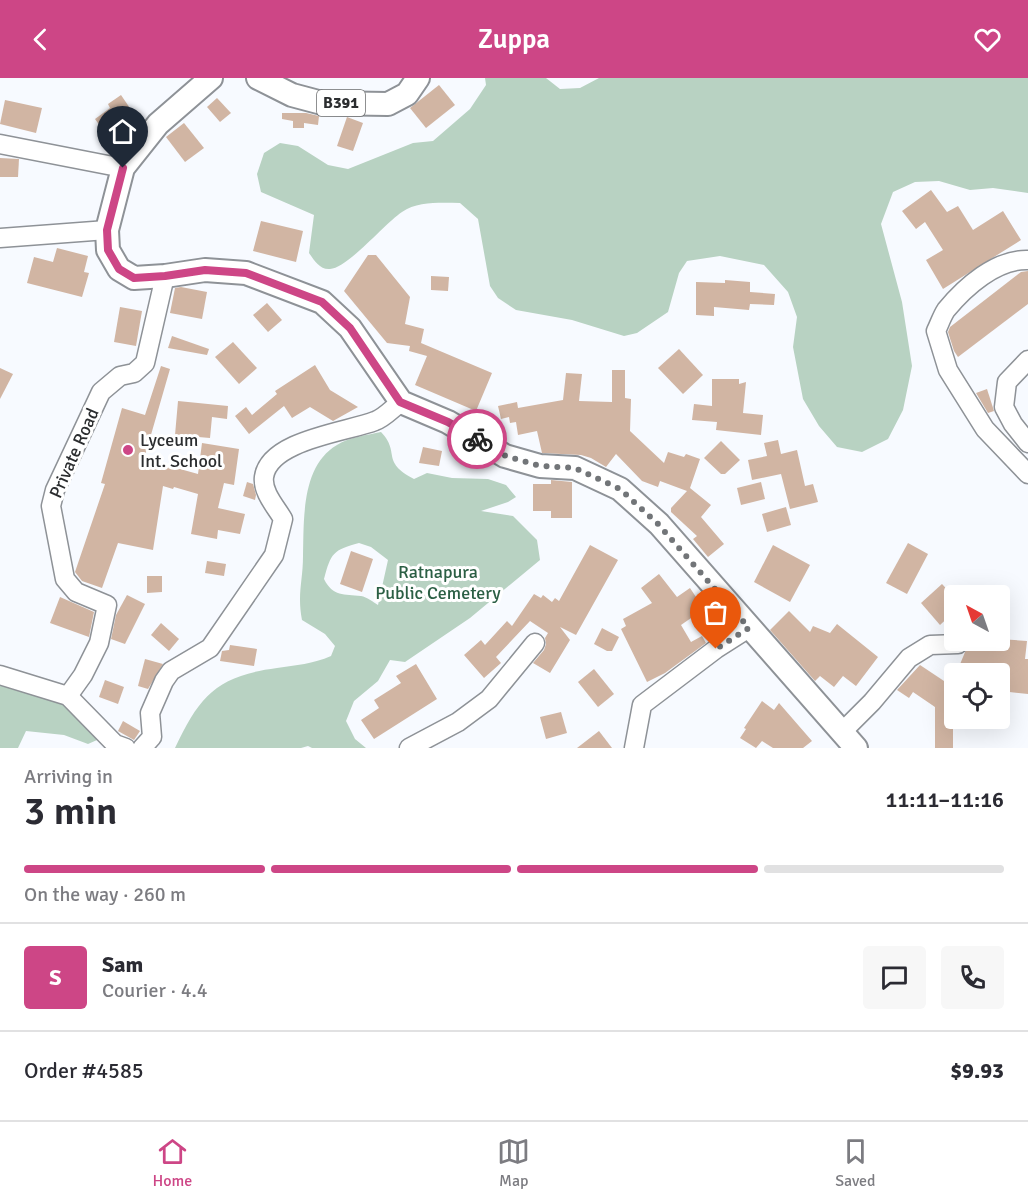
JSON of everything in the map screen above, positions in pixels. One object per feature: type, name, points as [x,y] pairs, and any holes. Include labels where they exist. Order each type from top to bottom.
[{"type":"main road","points":[[212,78],[158,124],[123,168],[107,230],[108,250],[119,269],[134,278],[205,270],[246,273],[322,302],[350,328],[400,402],[448,422],[506,456],[540,466],[575,468],[620,489],[658,524],[850,740]]},
{"type":"main road","name":"B391","points":[[258,78],[291,95],[322,103],[388,104],[407,94],[418,78]]},
{"type":"street","points":[[0,144],[123,168]]},
{"type":"street","points":[[0,238],[107,230]]},
{"type":"street","points":[[1028,260],[1001,266],[976,280],[945,312],[936,331],[948,370],[985,429],[1028,474]]},
{"type":"street","name":"Private Road","points":[[68,696],[83,675],[99,643],[106,605],[75,592],[64,579],[51,506],[54,490],[101,392],[120,375],[134,373],[145,363],[165,276]]},
{"type":"street","points":[[1028,360],[1007,382],[1004,407],[1013,424],[1028,443]]},
{"type":"street","points":[[142,748],[152,737],[150,713],[171,671],[210,648],[274,555],[283,519],[267,494],[264,478],[272,459],[310,438],[377,421],[400,402]]},
{"type":"street","points":[[634,748],[642,705],[716,649],[749,628]]},
{"type":"street","points":[[409,748],[458,722],[489,699],[536,643]]},
{"type":"street","points":[[850,740],[872,702],[909,658],[930,645],[944,644]]},
{"type":"street","points":[[0,675],[68,696],[115,744],[126,748]]},
{"type":"green space","points":[[485,78],[546,78],[560,89],[580,88],[599,78],[1028,78],[1028,193],[993,188],[970,190],[939,181],[915,182],[893,192],[881,224],[902,302],[912,366],[903,410],[888,439],[862,452],[837,447],[819,426],[803,399],[793,347],[797,317],[788,292],[764,265],[720,256],[687,261],[679,273],[668,312],[637,333],[624,336],[572,320],[516,310],[498,298],[490,286],[478,219],[460,203],[430,203],[408,208],[338,267],[326,269],[318,264],[309,253],[314,215],[261,192],[257,174],[264,153],[280,143],[298,146],[328,165],[348,169],[413,143],[433,141],[470,109],[486,85]]},
{"type":"green space","name":"Ratnapura Public Cemetery","points":[[381,432],[387,439],[397,467],[414,479],[427,473],[452,478],[488,479],[506,485],[516,497],[481,511],[513,516],[537,540],[540,560],[470,618],[405,662],[390,660],[378,681],[354,701],[346,721],[355,739],[366,748],[312,748],[308,746],[301,748],[175,748],[202,702],[225,683],[239,676],[311,663],[331,656],[335,646],[325,634],[302,620],[300,595],[307,495],[317,466],[325,454],[347,440]],"holes":[[[359,543],[371,547],[388,560],[378,605],[368,598],[335,592],[324,579],[331,558],[338,551]]]},
{"type":"green space","points":[[0,680],[34,692],[73,710],[89,723],[97,740],[88,744],[64,735],[26,731],[18,748],[0,748]]},
{"type":"building","points":[[439,85],[455,105],[426,128],[410,108]]},
{"type":"building","points":[[121,95],[138,120],[110,140],[95,119],[110,108],[108,104]]},
{"type":"building","points":[[217,98],[231,113],[220,122],[207,107]]},
{"type":"building","points":[[5,100],[42,108],[36,133],[0,124]]},
{"type":"building","points":[[282,113],[306,113],[319,116],[318,125],[304,123],[304,128],[293,128],[293,121],[282,119]]},
{"type":"building","points":[[347,117],[363,123],[353,151],[337,146]]},
{"type":"building","points":[[184,123],[204,148],[185,162],[166,137]]},
{"type":"building","points":[[0,158],[19,159],[18,177],[0,177]]},
{"type":"building","points":[[931,190],[947,212],[958,206],[973,230],[1003,211],[1021,240],[943,289],[926,260],[943,250],[925,222],[916,229],[902,211]]},
{"type":"building","points":[[261,221],[303,231],[296,262],[253,251]]},
{"type":"building","points":[[57,248],[88,256],[84,272],[89,273],[82,297],[27,283],[34,257],[53,262]]},
{"type":"building","points":[[368,255],[376,255],[410,297],[405,324],[424,329],[421,343],[492,373],[476,411],[415,385],[427,356],[409,351],[410,346],[387,343],[344,291]]},
{"type":"building","points":[[1028,271],[1028,304],[958,357],[948,332],[950,327],[1021,272]]},
{"type":"building","points":[[431,276],[449,277],[448,291],[431,290]]},
{"type":"building","points":[[725,280],[750,282],[750,292],[775,294],[774,305],[750,304],[749,310],[714,307],[714,316],[696,315],[696,282],[725,283]]},
{"type":"building","points":[[175,288],[207,292],[202,319],[170,313]]},
{"type":"building","points":[[267,303],[282,320],[268,332],[253,315]]},
{"type":"building","points":[[120,307],[142,311],[136,346],[114,342]]},
{"type":"building","points":[[172,336],[209,349],[207,355],[168,348]]},
{"type":"building","points":[[233,342],[257,368],[239,384],[215,357]]},
{"type":"building","points":[[679,349],[703,375],[683,394],[658,368]]},
{"type":"building","points":[[315,365],[330,390],[358,407],[333,421],[310,407],[292,418],[284,406],[249,434],[235,416],[246,407],[252,415],[277,394],[275,391]]},
{"type":"building","points":[[161,366],[170,369],[144,459],[198,474],[202,443],[239,449],[234,485],[224,483],[218,508],[245,514],[240,534],[218,530],[217,539],[191,534],[198,494],[163,486],[153,550],[118,543],[102,588],[82,581],[75,572],[105,484],[101,483],[122,408],[145,415]]},
{"type":"building","points":[[0,368],[13,374],[0,399]]},
{"type":"building","points":[[612,370],[625,370],[625,398],[631,399],[630,431],[664,463],[668,452],[684,457],[686,454],[700,459],[690,488],[711,505],[701,517],[724,544],[708,557],[693,539],[697,536],[671,512],[671,508],[687,491],[660,481],[658,487],[642,481],[616,454],[606,467],[581,455],[542,453],[537,431],[518,435],[516,422],[510,423],[509,417],[501,419],[498,406],[517,402],[518,408],[563,400],[566,373],[582,374],[579,401],[612,402]]},
{"type":"building","points":[[712,379],[739,379],[739,384],[746,382],[743,413],[763,415],[761,435],[716,430],[717,422],[692,420],[694,404],[712,406]]},
{"type":"building","points":[[987,389],[994,411],[988,413],[976,393]]},
{"type":"building","points":[[178,401],[228,406],[227,419],[212,417],[210,438],[175,435]]},
{"type":"building","points":[[778,440],[781,454],[797,450],[805,486],[813,484],[818,502],[790,509],[781,474],[752,480],[748,460],[767,456],[764,443]]},
{"type":"building","points":[[721,441],[740,460],[725,474],[721,474],[704,458]]},
{"type":"building","points":[[423,447],[442,451],[439,466],[419,463]]},
{"type":"building","points":[[551,480],[572,482],[572,518],[551,518],[551,511],[533,511],[533,484],[551,484]]},
{"type":"building","points":[[247,482],[253,484],[255,500],[243,496]]},
{"type":"building","points":[[761,482],[765,499],[741,505],[737,488]]},
{"type":"building","points":[[786,507],[791,525],[767,532],[762,514]]},
{"type":"building","points":[[908,543],[928,554],[907,594],[886,583]]},
{"type":"building","points":[[590,545],[618,560],[576,635],[560,627],[570,640],[550,673],[533,663],[544,650],[548,633],[530,621],[496,657],[501,663],[484,678],[464,655],[481,640],[485,645],[507,621],[512,626],[534,594],[541,598],[543,595],[552,602],[555,598],[559,601]]},
{"type":"building","points":[[773,545],[810,565],[790,602],[754,582]]},
{"type":"building","points":[[351,551],[373,559],[362,592],[340,584]]},
{"type":"building","points":[[207,561],[226,564],[224,576],[205,573]]},
{"type":"building","points":[[659,574],[677,597],[690,588],[704,609],[681,625],[691,642],[702,636],[706,643],[665,673],[647,682],[621,629],[626,626],[623,619],[652,603],[641,588]]},
{"type":"building","points":[[147,576],[162,576],[162,592],[147,593]]},
{"type":"building","points":[[942,584],[944,586],[944,621],[940,625],[921,603]]},
{"type":"building","points":[[127,595],[145,604],[125,644],[111,639],[116,615]]},
{"type":"building","points":[[60,597],[94,612],[89,637],[50,623]]},
{"type":"building","points":[[789,611],[810,632],[813,626],[830,633],[837,624],[878,657],[856,686],[843,676],[834,687],[820,676],[815,681],[770,630]]},
{"type":"building","points":[[161,623],[179,639],[169,651],[151,635]]},
{"type":"building","points":[[602,628],[619,637],[612,651],[607,651],[594,644]]},
{"type":"building","points":[[1010,640],[1027,641],[1025,659],[1028,659],[1028,694],[1010,692],[1010,663],[961,663],[965,651],[1010,651]]},
{"type":"building","points":[[230,645],[257,649],[254,666],[220,661],[222,651],[229,650]]},
{"type":"building","points":[[145,659],[163,664],[148,689],[138,686]]},
{"type":"building","points":[[416,664],[437,699],[374,739],[361,720],[379,708],[374,700],[401,683],[396,676]]},
{"type":"building","points":[[920,665],[944,681],[944,729],[953,729],[953,748],[935,748],[935,707],[913,692],[909,698],[897,690]]},
{"type":"building","points":[[594,669],[614,694],[598,707],[578,682]]},
{"type":"building","points":[[105,680],[124,687],[118,704],[99,697]]},
{"type":"building","points":[[762,701],[774,710],[779,703],[812,741],[803,748],[773,748],[762,741],[756,748],[740,738]]},
{"type":"building","points":[[561,712],[567,733],[546,739],[540,717]]},
{"type":"building","points":[[123,721],[140,731],[134,740],[118,731]]},
{"type":"building","points":[[599,731],[612,748],[577,748]]},
{"type":"way so far","points":[[477,439],[506,456],[540,466],[575,468],[620,489],[658,524],[749,628],[716,649]]},
{"type":"place","name":"Lyceum Int. School","points":[[128,450]]},
{"type":"route","points":[[123,168],[107,230],[108,250],[119,269],[134,278],[205,270],[246,273],[322,302],[350,328],[400,402],[448,422],[477,439]]}]
